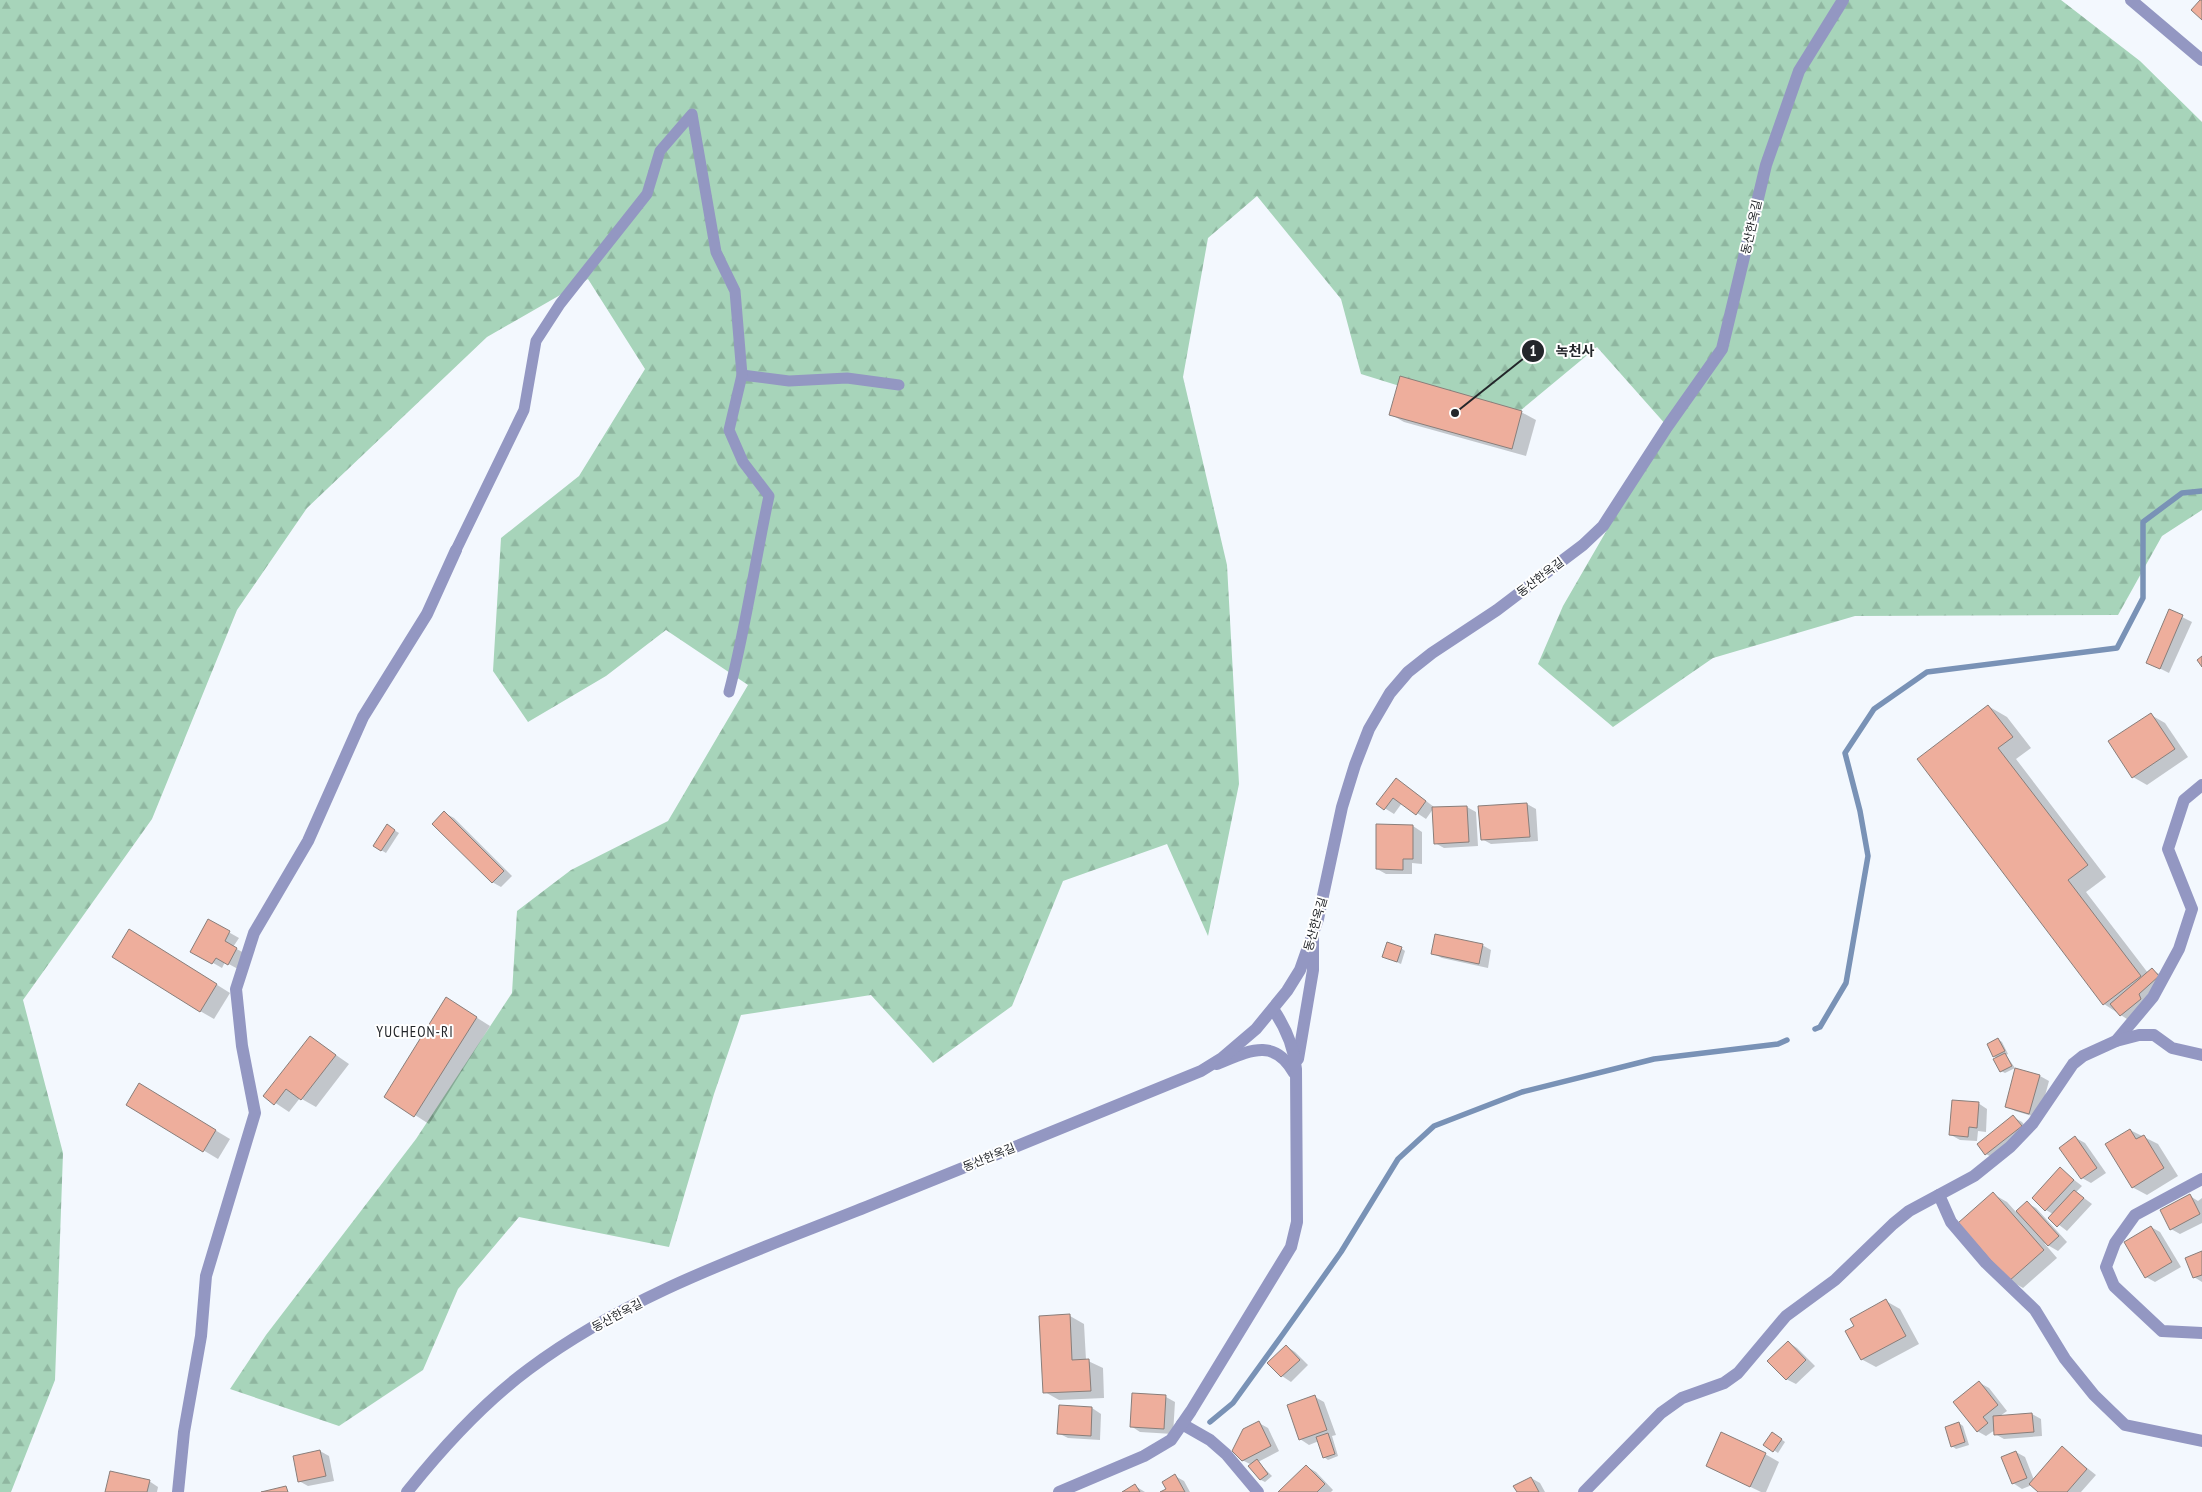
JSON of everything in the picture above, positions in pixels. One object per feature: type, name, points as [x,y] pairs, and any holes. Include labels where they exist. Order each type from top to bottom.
[{"type":"street","name":"동산한옥길","points":[[407,1492],[446,1446],[492,1401],[528,1370],[583,1332],[661,1292],[740,1258],[1201,1071],[1244,1041],[1274,1009],[1300,970],[1313,936],[1342,807],[1355,764],[1369,729],[1390,693],[1408,672],[1432,653],[1497,610],[1582,545],[1603,526],[1667,426],[1722,349],[1766,165],[1799,71],[1842,0]]},
{"type":"street","points":[[2131,0],[2202,60]]},
{"type":"street","points":[[178,1492],[184,1432],[201,1336],[206,1276],[255,1112],[242,1046],[236,989],[254,933],[308,841],[363,717],[426,614],[456,550]]},
{"type":"street","points":[[2116,1040],[2153,997],[2180,949],[2192,909],[2168,849],[2184,800],[2202,785]]},
{"type":"street","points":[[1296,1076],[1313,970],[1313,936]]},
{"type":"street","points":[[1059,1492],[1158,1449],[1171,1440],[1258,1304],[1291,1247],[1295,1235],[1297,1194],[1296,1076],[1294,1049],[1284,1024],[1274,1009]]},
{"type":"street","points":[[1584,1492],[1661,1412],[1687,1396],[1731,1380],[1786,1316],[1835,1280],[1877,1238],[1909,1212],[1974,1176],[2010,1146],[2033,1123],[2073,1064],[2095,1049],[2116,1040],[2139,1035],[2154,1035],[2172,1048],[2202,1055]]},
{"type":"street","points":[[1201,1071],[1249,1051],[1265,1050],[1281,1055],[1286,1059],[1296,1076]]},
{"type":"street","points":[[2202,1179],[2135,1215],[2115,1243],[2106,1267],[2114,1286],[2162,1332],[2202,1333]]},
{"type":"street","points":[[1939,1194],[1951,1222],[1986,1263],[2034,1310],[2094,1395],[2125,1425],[2202,1441]]},
{"type":"street","points":[[1182,1424],[1210,1440],[1226,1454],[1258,1492]]},
{"type":"lane","points":[[456,550],[524,410],[536,340],[560,304],[647,194],[660,151],[692,114],[716,252],[735,291],[742,376],[729,430],[743,462],[769,496],[753,569],[742,643],[729,692]]},
{"type":"lane","points":[[742,376],[789,381],[847,378],[899,385]]},
{"type":"green space","points":[[0,0],[2061,0],[2140,61],[2202,122],[2202,510],[2162,536],[2118,615],[1855,616],[1713,658],[1613,727],[1538,664],[1563,606],[1667,426],[1597,347],[1509,420],[1361,374],[1341,299],[1257,196],[1208,238],[1183,377],[1227,565],[1239,784],[1208,936],[1167,844],[1063,881],[1012,1006],[933,1063],[871,995],[741,1015],[714,1094],[669,1247],[519,1217],[458,1289],[423,1370],[339,1426],[230,1389],[266,1335],[416,1139],[512,993],[517,911],[571,870],[668,821],[748,685],[666,630],[606,676],[528,722],[493,671],[501,538],[579,476],[645,369],[588,279],[487,337],[307,508],[237,610],[152,819],[23,1000],[63,1153],[55,1380],[11,1492],[0,1492]]},
{"type":"building","points":[[2202,0],[2202,20],[2191,10]]},
{"type":"building","points":[[1400,376],[1522,411],[1512,449],[1389,415]]},
{"type":"building","points":[[2169,609],[2183,615],[2160,669],[2146,663]]},
{"type":"building","points":[[2202,656],[2202,667],[2197,660]]},
{"type":"building","points":[[1988,705],[2013,737],[1998,748],[2088,865],[2068,880],[2141,976],[2103,1005],[1917,759]]},
{"type":"building","points":[[2151,713],[2175,749],[2132,778],[2108,741]]},
{"type":"building","points":[[1396,778],[1426,801],[1416,815],[1393,798],[1384,810],[1376,804]]},
{"type":"building","points":[[1527,803],[1530,837],[1481,840],[1478,806]]},
{"type":"building","points":[[1467,806],[1469,842],[1434,844],[1432,807]]},
{"type":"building","points":[[444,811],[504,871],[492,883],[432,824]]},
{"type":"building","points":[[387,824],[395,830],[381,851],[373,846]]},
{"type":"building","points":[[1376,824],[1413,825],[1413,859],[1403,859],[1403,870],[1376,869]]},
{"type":"building","points":[[208,919],[230,931],[225,941],[237,948],[228,965],[216,958],[212,964],[190,952]]},
{"type":"building","points":[[129,929],[217,984],[200,1012],[112,957]]},
{"type":"building","points":[[1435,934],[1483,944],[1479,964],[1431,954]]},
{"type":"building","points":[[1387,942],[1402,947],[1397,962],[1382,957]]},
{"type":"building","points":[[2152,968],[2159,976],[2139,994],[2141,999],[2120,1016],[2110,1004]]},
{"type":"building","points":[[446,997],[477,1017],[414,1117],[384,1097]]},
{"type":"building","points":[[310,1036],[336,1055],[301,1100],[286,1089],[274,1105],[263,1096]]},
{"type":"building","points":[[1998,1038],[2005,1051],[1993,1057],[1987,1044]]},
{"type":"building","points":[[2005,1053],[2012,1066],[2000,1072],[1993,1059]]},
{"type":"building","points":[[2015,1068],[2040,1075],[2029,1114],[2005,1107]]},
{"type":"building","points":[[139,1083],[216,1130],[203,1152],[126,1105]]},
{"type":"building","points":[[1952,1100],[1979,1102],[1977,1128],[1969,1127],[1968,1137],[1949,1135]]},
{"type":"building","points":[[2013,1115],[2022,1126],[1985,1155],[1977,1144]]},
{"type":"building","points":[[2130,1129],[2136,1139],[2144,1135],[2164,1168],[2132,1188],[2105,1144]]},
{"type":"building","points":[[2075,1136],[2097,1168],[2081,1179],[2059,1148]]},
{"type":"building","points":[[2060,1167],[2074,1180],[2045,1211],[2032,1198]]},
{"type":"building","points":[[2074,1190],[2084,1198],[2057,1227],[2048,1218]]},
{"type":"building","points":[[1993,1192],[2044,1250],[2009,1281],[1958,1223]]},
{"type":"building","points":[[2190,1194],[2200,1214],[2170,1230],[2160,1210]]},
{"type":"building","points":[[2027,1201],[2059,1236],[2048,1246],[2016,1211]]},
{"type":"building","points":[[2151,1226],[2172,1262],[2145,1278],[2124,1242]]},
{"type":"building","points":[[2202,1251],[2202,1275],[2193,1278],[2185,1258]]},
{"type":"building","points":[[1886,1299],[1906,1336],[1861,1360],[1845,1331],[1854,1326],[1850,1319]]},
{"type":"building","points":[[1070,1314],[1072,1360],[1089,1359],[1091,1391],[1043,1393],[1039,1316]]},
{"type":"building","points":[[1788,1341],[1806,1360],[1786,1380],[1767,1361]]},
{"type":"building","points":[[1286,1345],[1300,1360],[1281,1377],[1267,1363]]},
{"type":"building","points":[[1979,1381],[1998,1405],[1983,1417],[1988,1423],[1977,1432],[1953,1402]]},
{"type":"building","points":[[1132,1393],[1166,1395],[1164,1429],[1130,1427]]},
{"type":"building","points":[[1315,1395],[1327,1430],[1299,1440],[1287,1405]]},
{"type":"building","points":[[1059,1405],[1092,1407],[1091,1436],[1057,1434]]},
{"type":"building","points":[[2032,1413],[2034,1432],[1994,1435],[1993,1416]]},
{"type":"building","points":[[1259,1421],[1271,1446],[1242,1461],[1232,1451],[1243,1429]]},
{"type":"building","points":[[1959,1422],[1965,1442],[1951,1447],[1945,1427]]},
{"type":"building","points":[[1721,1432],[1766,1453],[1750,1487],[1706,1466]]},
{"type":"building","points":[[1772,1432],[1782,1439],[1773,1452],[1763,1445]]},
{"type":"building","points":[[1328,1433],[1335,1454],[1323,1458],[1316,1437]]},
{"type":"building","points":[[2062,1446],[2087,1469],[2067,1492],[2038,1492],[2029,1484]]},
{"type":"building","points":[[320,1450],[326,1476],[298,1482],[293,1456]]},
{"type":"building","points":[[2016,1451],[2027,1478],[2012,1484],[2001,1457]]},
{"type":"building","points":[[1257,1459],[1268,1474],[1260,1480],[1248,1466]]},
{"type":"building","points":[[1306,1465],[1325,1484],[1317,1492],[1278,1492]]},
{"type":"building","points":[[110,1471],[150,1480],[147,1492],[105,1492]]},
{"type":"building","points":[[1175,1474],[1185,1492],[1160,1492],[1166,1489],[1162,1482]]},
{"type":"building","points":[[1531,1477],[1539,1492],[1517,1492],[1513,1486]]},
{"type":"building","points":[[1135,1484],[1140,1492],[1122,1492]]},
{"type":"building","points":[[286,1486],[288,1492],[261,1492]]},
{"type":"waterway","points":[[1815,1029],[1820,1027],[1846,983],[1868,856],[1860,811],[1845,753],[1874,709],[1927,672],[2117,648],[2143,598],[2143,522],[2182,493],[2202,491]]},
{"type":"waterway","points":[[1210,1422],[1233,1403],[1283,1334],[1341,1252],[1398,1159],[1434,1126],[1522,1092],[1654,1059],[1778,1044],[1787,1040]]},
{"type":"place","name":"녹천사","points":[[1455,413]]},
{"type":"district","name":"YUCHEON-RI","points":[[415,1031]]}]
